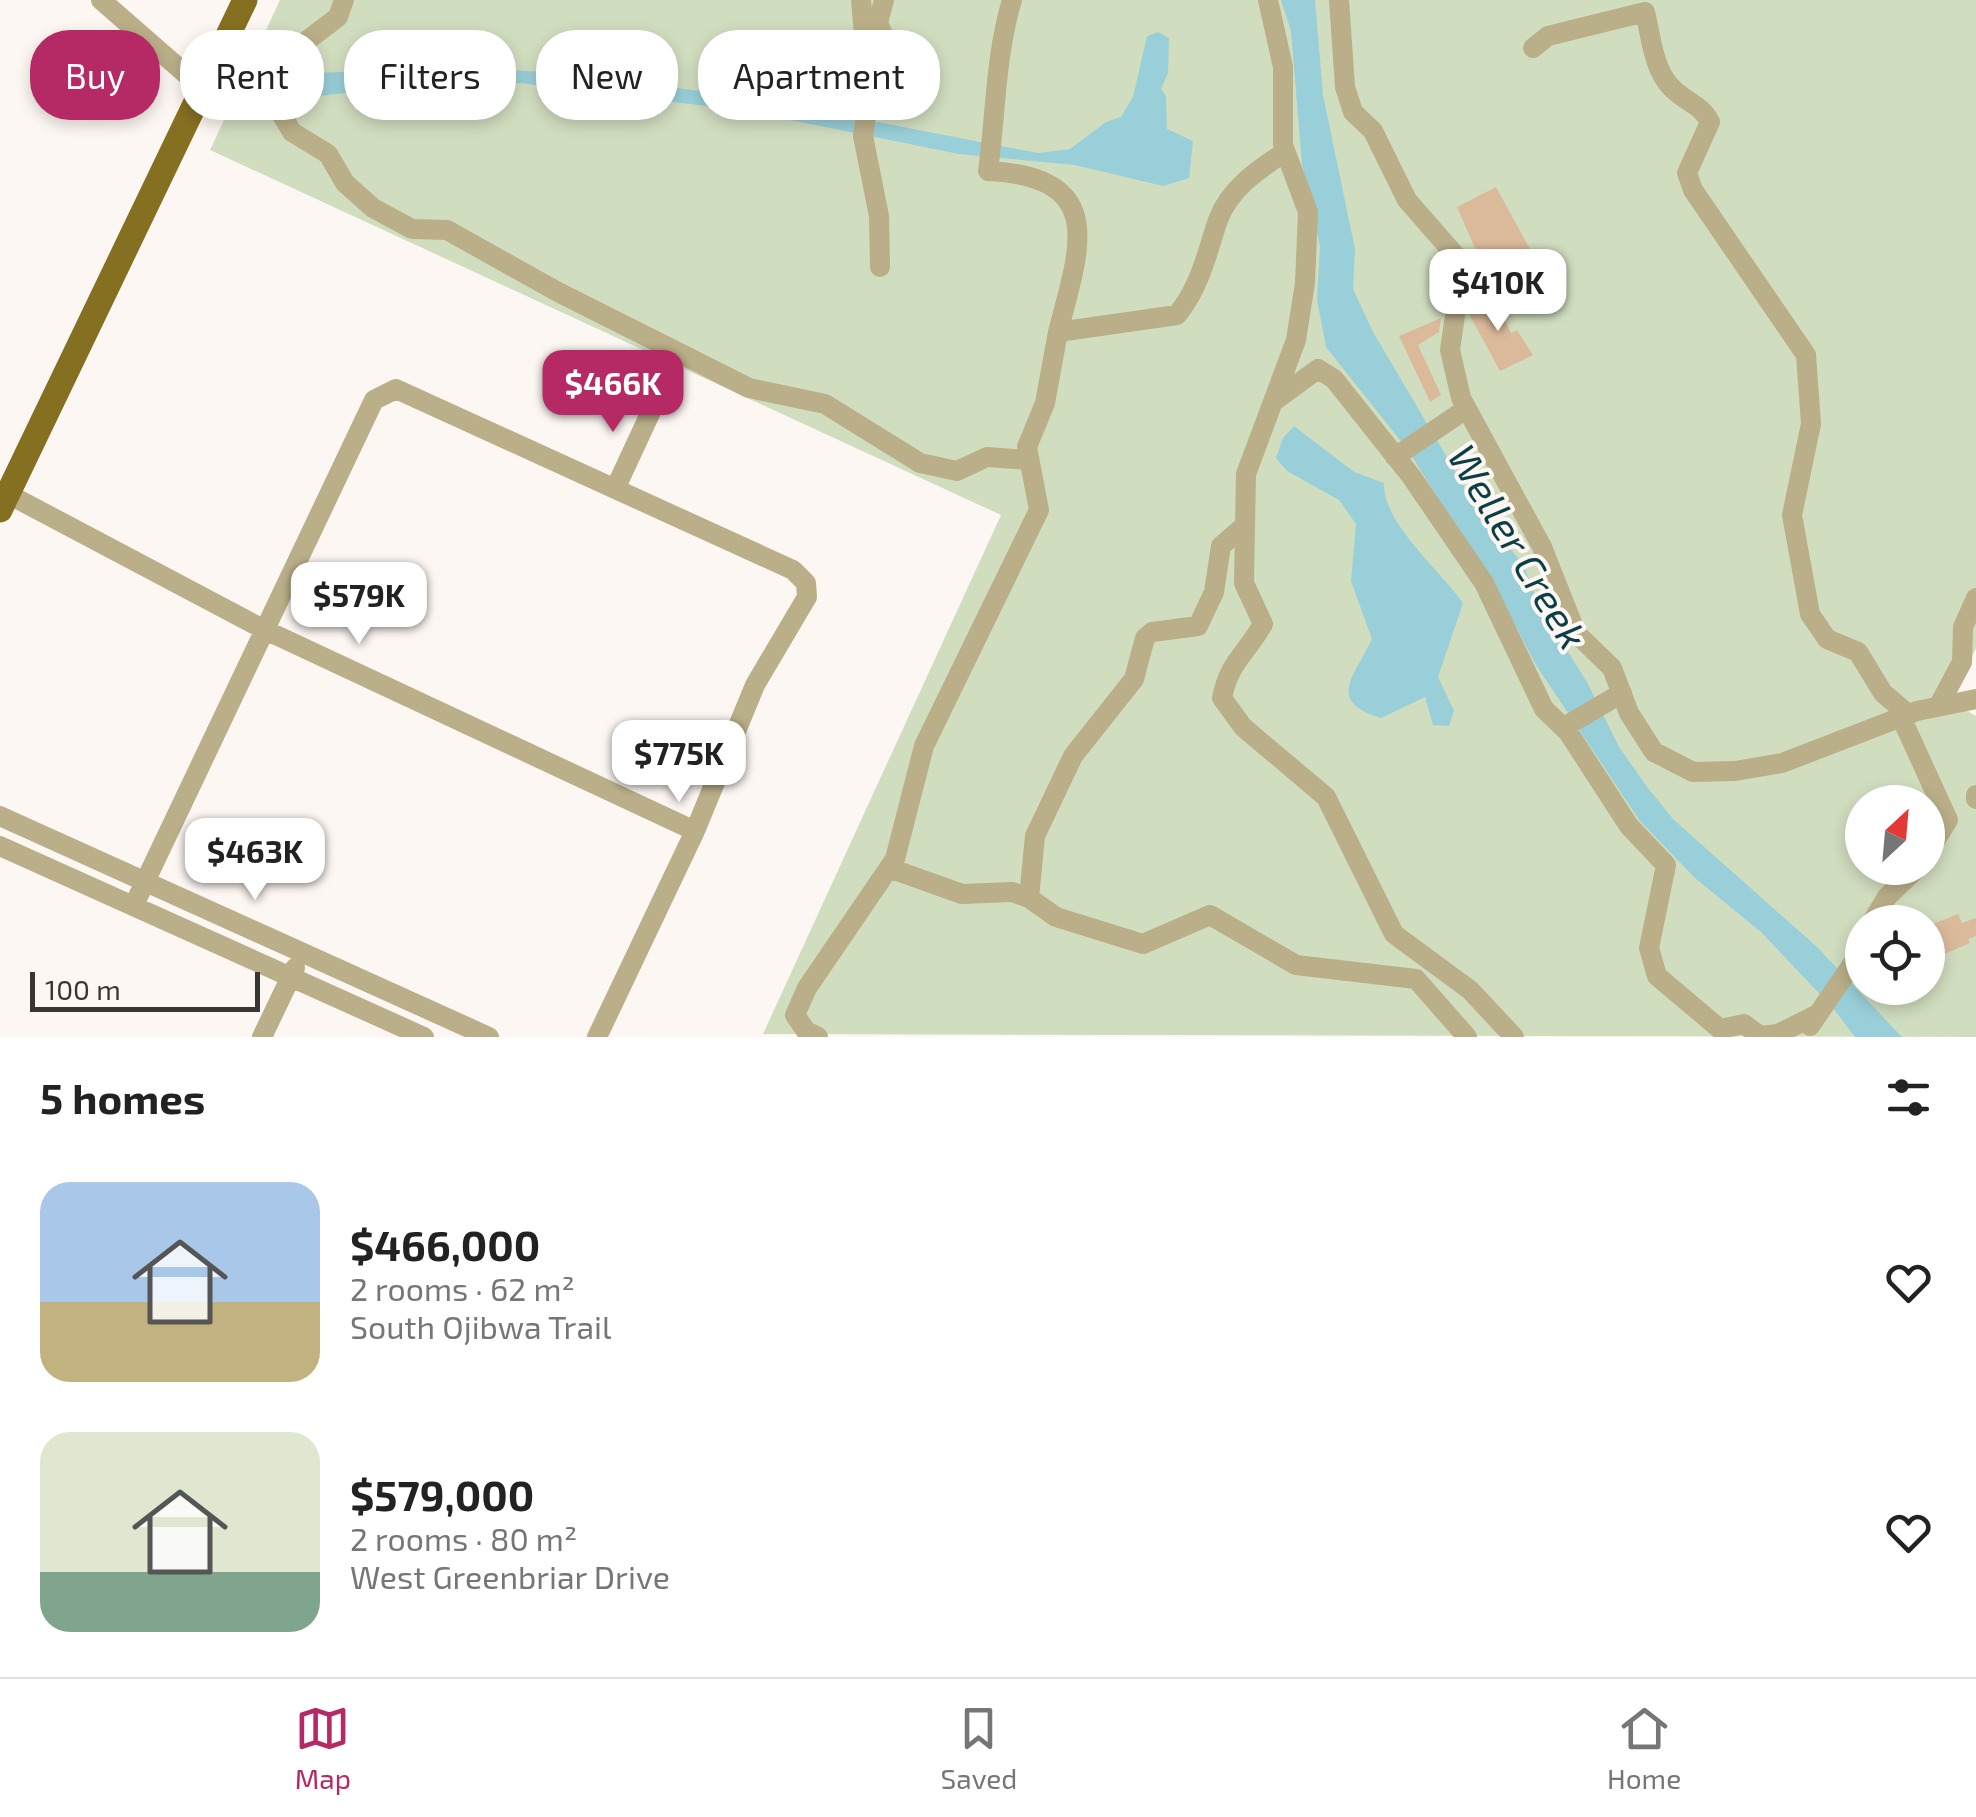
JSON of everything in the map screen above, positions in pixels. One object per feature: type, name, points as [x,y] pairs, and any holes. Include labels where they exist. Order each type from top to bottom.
[{"type":"main road","points":[[231,30],[245,0]]},
{"type":"main road","points":[[4,502],[188,120]]},
{"type":"street","points":[[101,0],[180,69]]},
{"type":"street","points":[[344,0],[338,16],[267,71],[268,92],[292,132],[328,154],[345,183],[373,208],[412,229],[447,230],[558,292],[749,388],[825,404],[920,463],[957,471],[987,457],[1029,460]]},
{"type":"street","points":[[860,30],[861,0]]},
{"type":"street","points":[[881,30],[878,24],[884,0]]},
{"type":"street","points":[[818,1037],[806,1031],[795,1015],[807,988],[895,860],[924,746],[1040,510],[1027,447],[1045,403],[1076,262],[1078,217],[1057,189],[1032,174],[988,171],[994,137],[993,96],[1012,0]]},
{"type":"street","points":[[1268,0],[1283,66],[1285,152],[1308,212],[1305,283],[1296,340],[1246,474],[1244,582],[1263,624],[1252,644],[1228,668],[1222,698],[1243,728],[1326,797],[1394,934],[1470,990],[1514,1037]]},
{"type":"street","points":[[1339,0],[1345,86],[1353,112],[1374,131],[1407,200],[1456,256],[1459,288],[1450,350],[1457,420],[1542,547],[1576,632],[1612,668],[1617,696],[1654,752],[1693,772],[1782,763],[1905,716],[1976,699]]},
{"type":"street","points":[[1533,48],[1548,36],[1646,6],[1659,71],[1671,88],[1704,109],[1710,122],[1688,173],[1693,190],[1806,355],[1811,424],[1792,516],[1810,614],[1828,639],[1858,652],[1883,693],[1905,716],[1934,785]]},
{"type":"street","points":[[866,120],[879,216],[880,267]]},
{"type":"street","points":[[1058,332],[1177,315],[1211,253],[1219,216],[1250,175],[1285,152]]},
{"type":"street","points":[[1272,403],[1318,369],[1334,378],[1400,452],[1484,583],[1544,709],[1566,726],[1628,826],[1666,865],[1649,948],[1657,976],[1720,1029],[1744,1024],[1760,1036],[1778,1034],[1820,1009]]},
{"type":"street","points":[[134,906],[374,400],[396,388],[792,570],[806,583],[807,596],[739,717],[696,831],[598,1037]]},
{"type":"street","points":[[616,487],[655,403]]},
{"type":"street","points":[[1400,452],[1457,420]]},
{"type":"street","points":[[4,502],[263,630],[696,831]]},
{"type":"street","points":[[1030,898],[1035,836],[1073,756],[1134,679],[1146,638],[1152,632],[1198,626],[1214,592],[1221,546],[1243,528]]},
{"type":"street","points":[[1938,707],[1962,662],[1963,627],[1976,598]]},
{"type":"street","points":[[1566,726],[1617,696]]},
{"type":"street","points":[[0,816],[489,1037]]},
{"type":"street","points":[[0,846],[424,1037]]},
{"type":"street","points":[[889,868],[962,894],[1012,892],[1030,898],[1056,917],[1143,944],[1210,914],[1296,964],[1416,980],[1468,1037]]},
{"type":"street","points":[[1883,905],[1900,885]]},
{"type":"street","points":[[262,1037],[302,952]]},
{"type":"street","points":[[1803,1037],[1845,975]]},
{"type":"green space","points":[[280,0],[1976,0],[1976,648],[1952,702],[1976,716],[1976,1037],[763,1034],[1001,515],[210,150],[224,120],[324,120],[324,30],[266,30]]},
{"type":"water","points":[[1281,0],[1315,0],[1323,95],[1355,249],[1353,289],[1373,332],[1478,510],[1523,564],[1538,603],[1588,684],[1619,747],[1674,820],[1845,977],[1845,1005],[1872,1005],[1902,1037],[1855,1037],[1761,932],[1695,878],[1640,821],[1536,665],[1504,604],[1408,450],[1326,347],[1317,300],[1320,246],[1302,164],[1291,31]]},
{"type":"water","points":[[1158,32],[1169,38],[1168,73],[1161,89],[1166,96],[1167,129],[1193,141],[1189,178],[1163,186],[1075,165],[959,154],[791,120],[867,120],[1038,153],[1070,149],[1106,122],[1121,117],[1133,97],[1147,36]]},
{"type":"water","points":[[516,70],[536,72],[536,85],[516,83]]},
{"type":"water","points":[[344,72],[344,93],[324,96],[324,73]]},
{"type":"water","points":[[678,88],[698,91],[698,105],[678,103]]},
{"type":"water","points":[[1294,426],[1354,472],[1384,483],[1386,498],[1402,529],[1463,603],[1438,677],[1454,711],[1449,726],[1433,725],[1425,697],[1381,718],[1354,704],[1349,695],[1353,676],[1372,639],[1351,581],[1356,524],[1339,500],[1287,471],[1276,458],[1283,438]]},
{"type":"building","points":[[1496,187],[1538,264],[1491,285],[1457,207]]},
{"type":"building","points":[[1492,294],[1511,333],[1517,330],[1533,355],[1500,371],[1469,314],[1470,305]]},
{"type":"building","points":[[1441,318],[1439,332],[1418,345],[1441,395],[1430,402],[1399,336]]},
{"type":"building","points":[[1958,914],[1962,923],[1976,918],[1976,936],[1968,939],[1970,943],[1945,954],[1945,919]]},
{"type":"water label","name":"Weller Creek","points":[[1519,546]]}]
